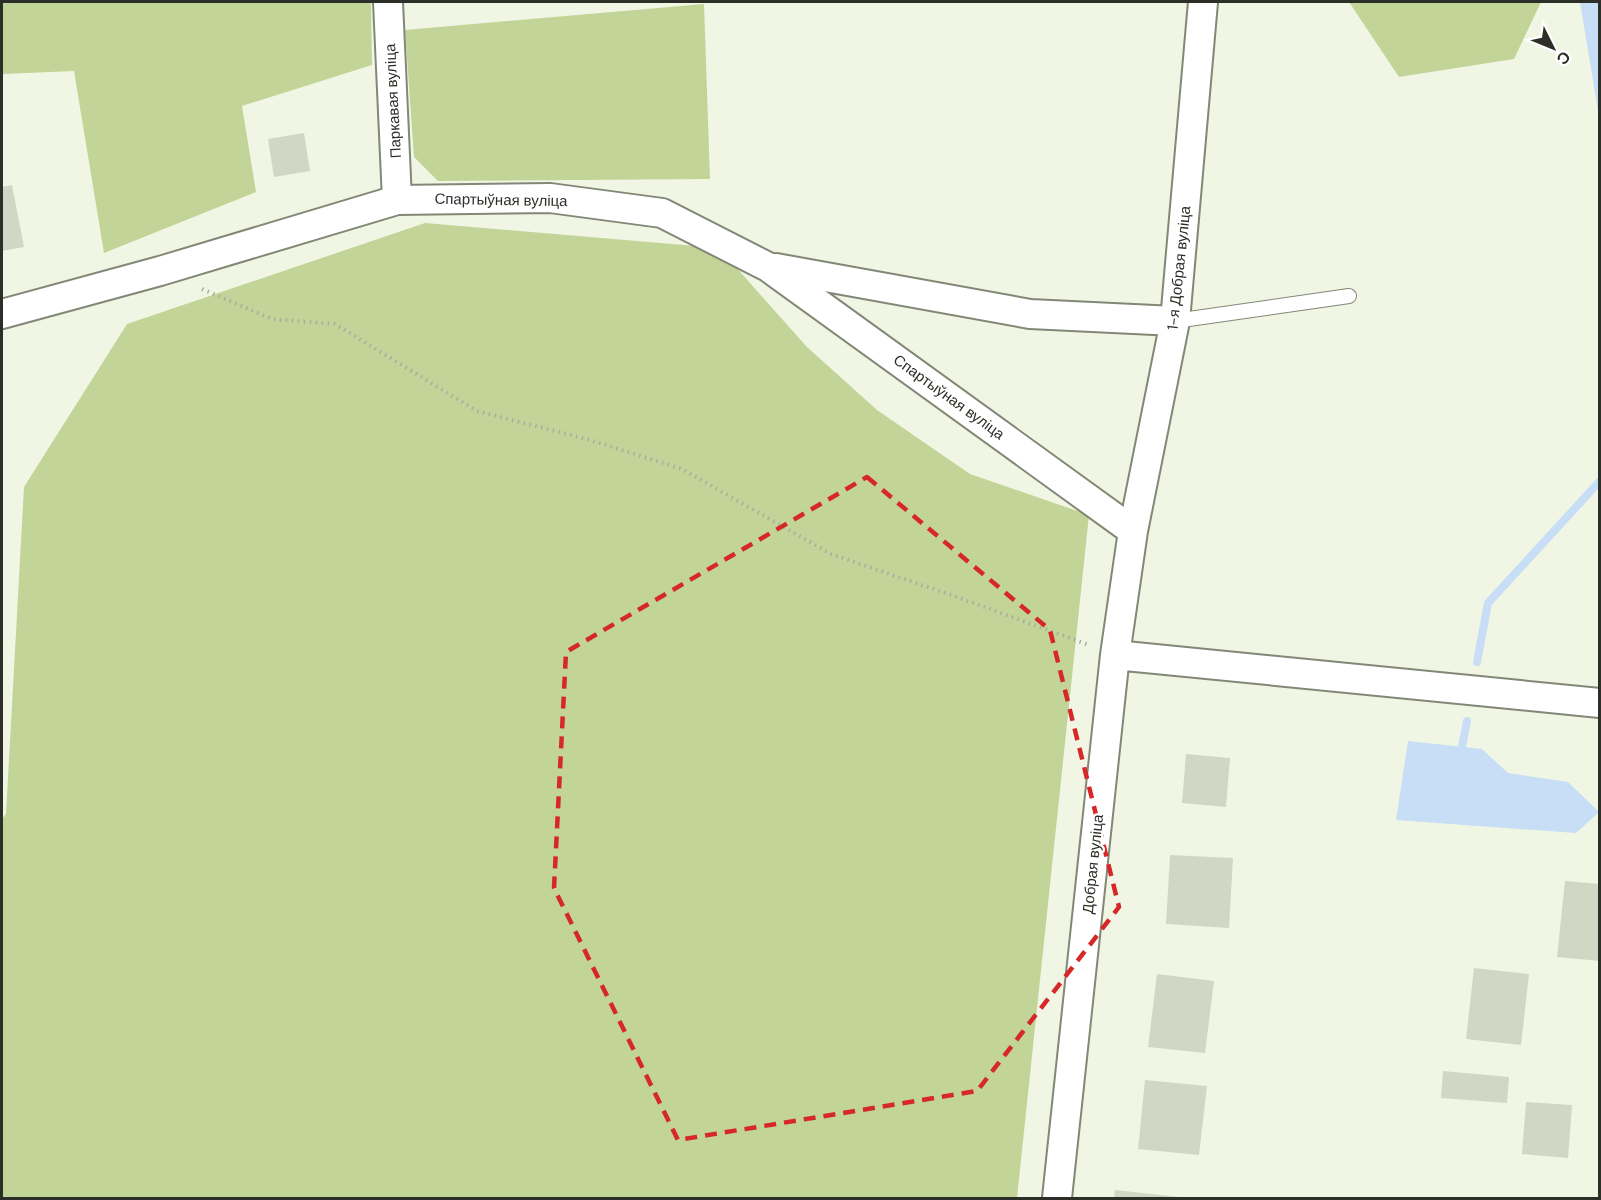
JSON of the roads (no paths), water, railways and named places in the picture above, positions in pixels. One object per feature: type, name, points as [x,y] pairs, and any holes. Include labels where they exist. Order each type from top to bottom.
[{"type":"street","name":"Паркавая вуліца","points":[[388,2],[397,200]]},
{"type":"street","name":"1-я Добрая вуліца","points":[[1133,531],[1175,321],[1203,2]]},
{"type":"street","name":"Спартыўная вуліца","points":[[2,314],[397,200],[550,198],[662,213],[768,267],[1133,531]]},
{"type":"street","points":[[768,267],[1030,314],[1175,321]]},
{"type":"street","name":"Добрая вуліца","points":[[1057,1198],[1115,655],[1133,531]]},
{"type":"street","points":[[1115,655],[1599,703]]},
{"type":"lane","points":[[1175,321],[1349,296]]},
{"type":"water","points":[[1580,2],[1599,2],[1599,117]]},
{"type":"water","points":[[1408,741],[1482,749],[1508,773],[1568,782],[1599,812],[1576,833],[1396,820]]},
{"type":"waterway","points":[[1477,662],[1488,603],[1600,481]]},
{"type":"waterway","points":[[1462,747],[1467,721]]}]
